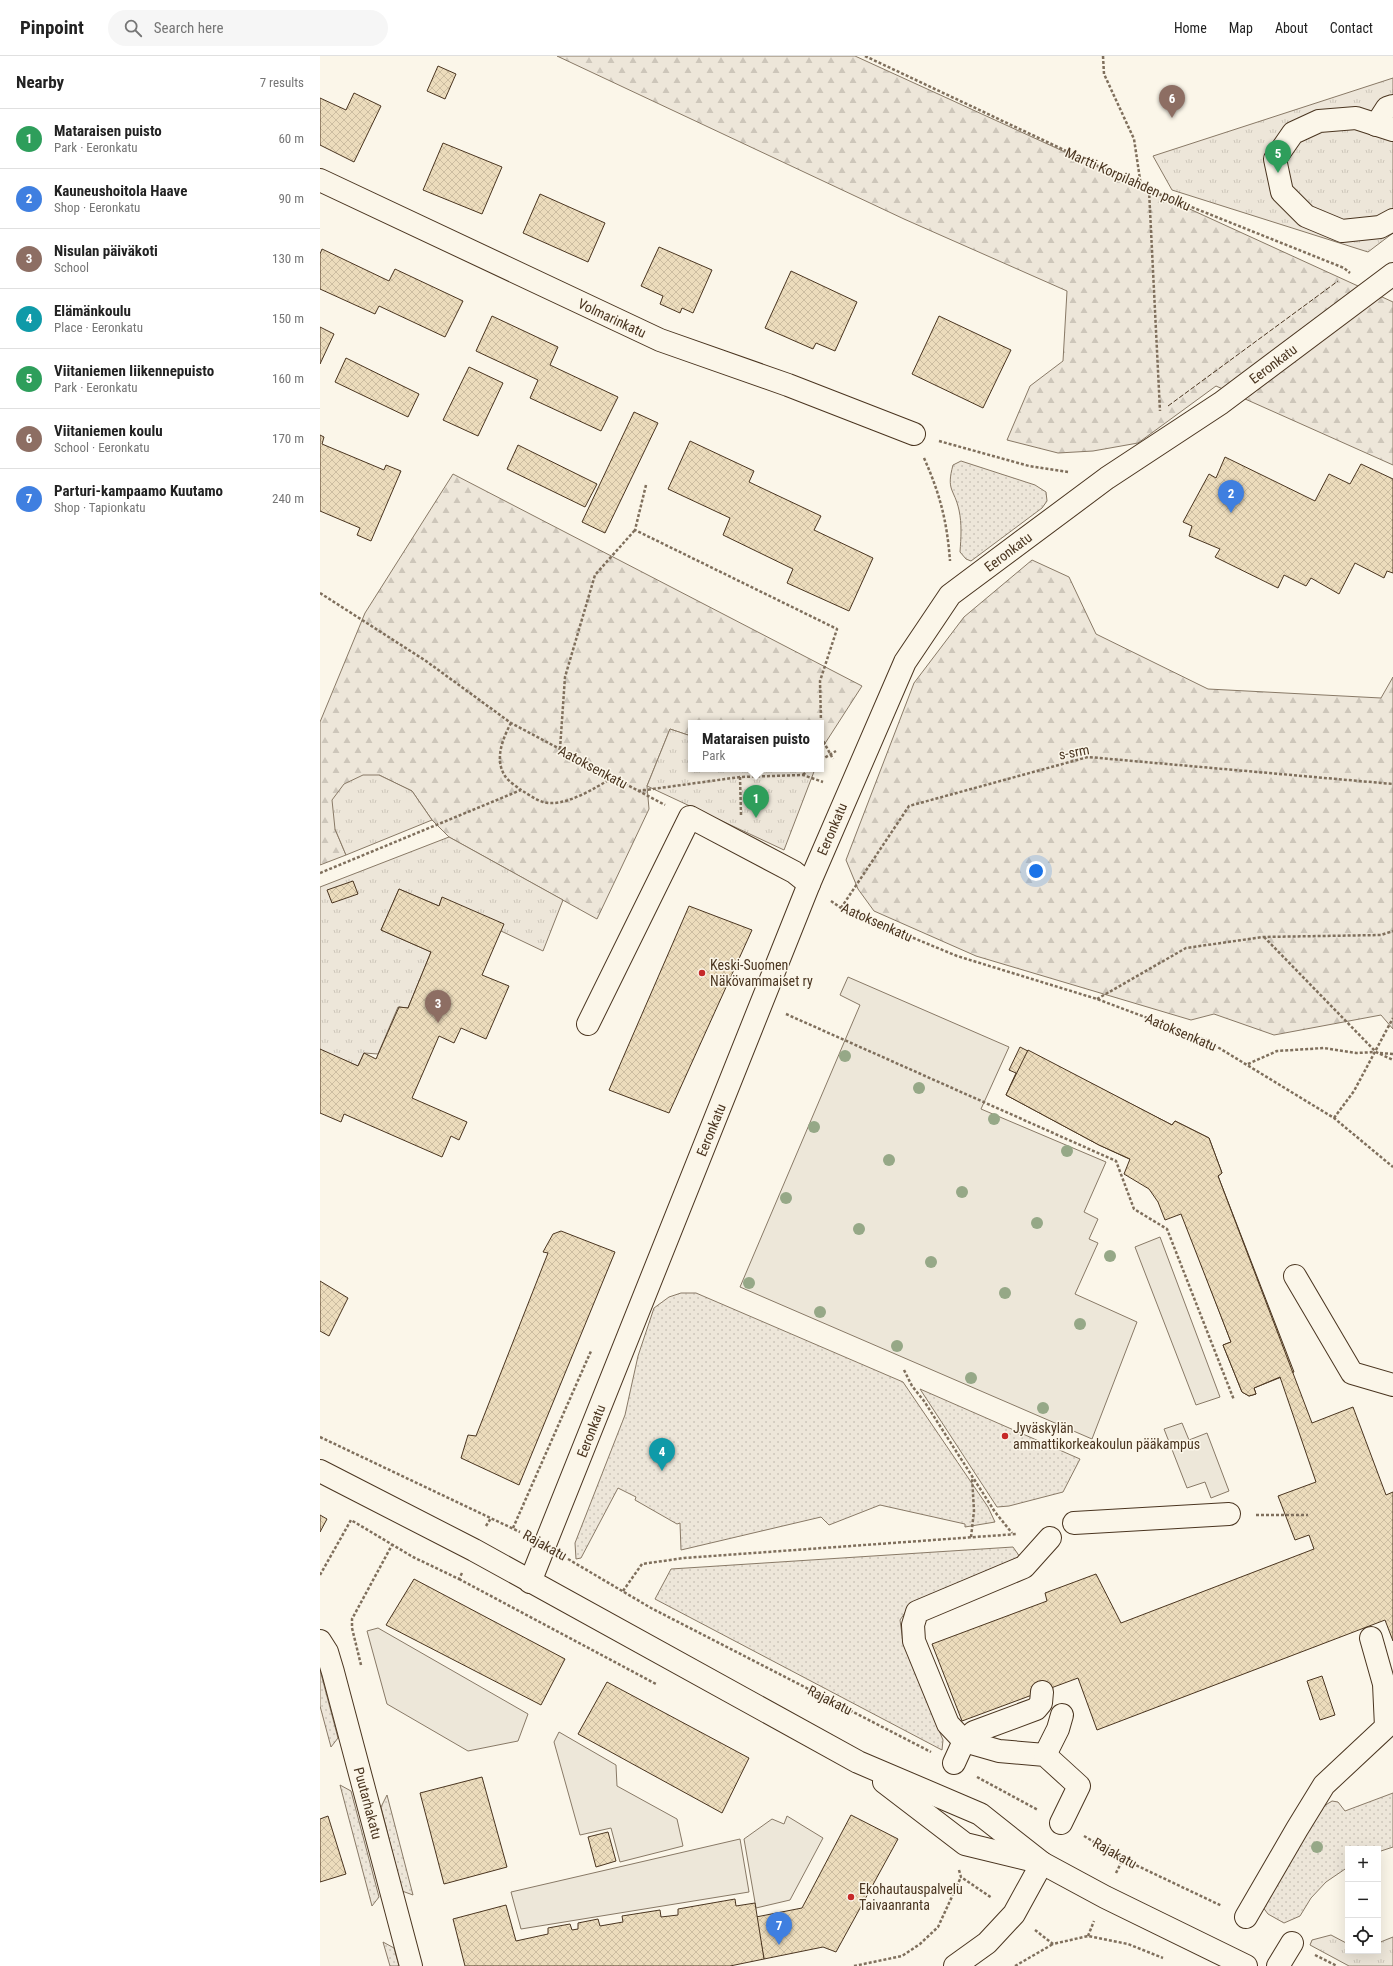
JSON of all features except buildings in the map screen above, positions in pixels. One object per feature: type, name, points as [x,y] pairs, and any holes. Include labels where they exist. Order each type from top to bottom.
[{"type":"street","points":[[1393,106],[1387,108],[1384,128],[1356,118],[1319,121],[1293,133],[1275,159],[1282,192],[1306,216],[1342,231],[1380,227],[1393,220]]},
{"type":"street","name":"Volmarinkatu","points":[[320,180],[660,340],[788,385],[914,434]]},
{"type":"street","name":"Eeronkatu","points":[[530,1582],[809,884],[905,662],[950,595],[1107,478],[1221,403],[1388,285]]},
{"type":"street","points":[[588,1024],[690,817],[794,872],[809,884]]},
{"type":"street","points":[[1296,1276],[1352,1373],[1393,1385]]},
{"type":"street","points":[[320,1471],[474,1550],[858,1762],[980,1814],[1042,1863],[1105,1897],[1246,1966]]},
{"type":"street","points":[[1074,1523],[1239,1514]]},
{"type":"street","points":[[1050,1538],[1024,1567],[917,1612],[913,1625],[914,1641],[948,1724],[964,1741],[998,1751],[1045,1755],[1079,1786],[1061,1823]]},
{"type":"street","points":[[1246,1917],[1324,1785],[1386,1727],[1384,1684],[1371,1638]]},
{"type":"street","name":"Puutarhakatu","points":[[320,1641],[327,1652],[333,1672],[412,1966]]},
{"type":"street","points":[[954,1764],[964,1741],[974,1732],[1036,1709],[1041,1703],[1042,1692]]},
{"type":"street","points":[[1045,1755],[1058,1728],[1062,1715]]},
{"type":"street","points":[[858,1762],[965,1844],[1042,1863]]},
{"type":"street","points":[[955,1966],[987,1943],[1014,1914],[1042,1863]]},
{"type":"street","points":[[1278,1966],[1292,1943]]},
{"type":"path","name":"Martti Korpilahden polku","points":[[865,56],[1149,190],[1344,268],[1356,277],[1388,285]]},
{"type":"path","points":[[1103,56],[1104,74],[1134,139],[1141,186]]},
{"type":"path","points":[[1149,190],[1162,442]]},
{"type":"path","points":[[914,434],[1029,466],[1069,472]]},
{"type":"path","points":[[914,434],[938,490],[948,531],[950,561]]},
{"type":"path","points":[[560,749],[565,677],[595,575],[635,530],[646,485]]},
{"type":"path","points":[[635,530],[837,629],[820,681],[821,720]]},
{"type":"path","name":"Aatoksenkatu","points":[[320,593],[432,665],[511,723],[612,778],[690,817]]},
{"type":"path","points":[[511,723],[502,738],[500,758],[505,776],[521,790],[543,802],[567,801],[592,790],[612,778]]},
{"type":"path","points":[[824,742],[836,763]]},
{"type":"path","points":[[824,758],[830,753],[841,750]]},
{"type":"path","name":"s-srm","points":[[841,908],[909,806],[1088,757],[1393,784]]},
{"type":"path","points":[[803,775],[806,772]]},
{"type":"path","points":[[638,791],[740,777],[803,775],[824,783]]},
{"type":"path","points":[[735,842],[742,812],[740,777]]},
{"type":"path","points":[[320,873],[521,790]]},
{"type":"path","name":"Aatoksenkatu","points":[[809,884],[841,908],[957,956],[1097,998],[1206,1040],[1334,1118],[1393,1167]]},
{"type":"path","points":[[1097,998],[1186,948],[1263,937],[1381,935],[1393,931]]},
{"type":"path","points":[[1263,937],[1376,1052],[1393,1060]]},
{"type":"path","points":[[762,1003],[835,1037],[1116,1161],[1134,1209],[1167,1229],[1234,1400]]},
{"type":"path","points":[[1334,1118],[1354,1091],[1393,1018]]},
{"type":"path","points":[[1247,1064],[1277,1050],[1324,1048],[1356,1053],[1376,1052],[1393,1054]]},
{"type":"path","points":[[904,1370],[972,1477],[1012,1533]]},
{"type":"path","name":"Rajakatu","points":[[320,1437],[546,1545],[651,1608],[954,1764],[1123,1859],[1246,1917]]},
{"type":"path","points":[[971,1537],[974,1511],[972,1477]]},
{"type":"path","points":[[1239,1514],[1308,1516]]},
{"type":"path","points":[[459,1579],[491,1518]]},
{"type":"path","points":[[320,1575],[351,1520],[413,1557],[459,1579],[663,1688]]},
{"type":"path","points":[[623,1591],[642,1564],[684,1558],[1012,1533],[1050,1538]]},
{"type":"path","points":[[363,1671],[352,1628],[352,1619],[392,1544]]},
{"type":"path","points":[[958,1866],[961,1877],[1014,1914],[1053,1944]]},
{"type":"path","points":[[854,1966],[902,1956],[920,1944],[938,1927],[961,1877]]},
{"type":"path","points":[[1015,1966],[1053,1944],[1088,1936],[1128,1944],[1170,1960]]},
{"type":"path","points":[[1292,1943],[1337,1966]]},
{"type":"green space","points":[[557,56],[855,56],[1393,302],[1393,465],[1216,386],[1138,443],[1093,451],[1058,453],[1007,440],[1030,386],[1063,361],[1067,291],[904,219]]},
{"type":"green space","points":[[1393,78],[1393,233],[1368,252],[1172,190],[1153,156]]},
{"type":"green space","points":[[961,461],[1035,485],[1046,492],[1047,501],[1042,508],[971,561],[966,559],[960,552],[960,515],[950,480],[953,465]]},
{"type":"green space","points":[[453,474],[862,686],[824,745],[824,720],[688,720],[688,735],[670,729],[647,786],[649,809],[597,919],[449,837],[432,820],[412,791],[379,775],[335,829],[346,855],[320,865],[320,722],[365,613]]},
{"type":"green space","points":[[1032,560],[1069,577],[1096,634],[1208,689],[1381,698],[1393,677],[1393,1029],[1381,1015],[1274,1035],[1214,1014],[1191,1020],[976,956],[874,911],[858,889],[846,860],[914,683],[964,617]]},
{"type":"green space","points":[[670,729],[688,735],[688,772],[814,772],[784,850],[647,786]]},
{"type":"green space","points":[[363,775],[379,775],[412,791],[432,820],[346,855],[335,829],[332,800],[344,784]]},
{"type":"green space","points":[[449,837],[563,900],[543,951],[501,931],[442,898],[439,906],[399,889],[381,930],[431,952],[408,1008],[398,1007],[378,1054],[364,1053],[358,1066],[320,1050],[320,887]]},
{"type":"green space","points":[[681,1293],[696,1293],[903,1382],[988,1507],[995,1522],[965,1527],[965,1524],[880,1505],[829,1525],[821,1517],[681,1550],[680,1523],[677,1524],[635,1500],[636,1497],[618,1488],[581,1558],[576,1559],[575,1543],[625,1415],[638,1356],[654,1308],[669,1297]]},
{"type":"green space","points":[[920,1389],[1080,1459],[1063,1492],[1009,1506],[997,1507]]},
{"type":"green space","points":[[1013,1547],[1020,1557],[1021,1562],[911,1604],[900,1620],[903,1642],[943,1740],[942,1750],[655,1599],[671,1569]]},
{"type":"green space","points":[[320,1670],[338,1738],[331,1747],[320,1706]]},
{"type":"green space","points":[[340,1785],[351,1791],[379,1897],[372,1906]]},
{"type":"green space","points":[[1393,1793],[1393,1847],[1381,1851],[1381,1846],[1345,1846],[1345,1869],[1326,1882],[1311,1898],[1300,1916],[1284,1923],[1268,1914],[1262,1906],[1324,1806],[1332,1801],[1338,1802],[1345,1811]]},
{"type":"green space","points":[[387,1795],[413,1895],[402,1891],[381,1807]]},
{"type":"green space","points":[[1331,1935],[1345,1942],[1345,1954],[1381,1954],[1381,1942],[1393,1937],[1393,1966],[1349,1966],[1310,1945],[1312,1940]]},
{"type":"green space","points":[[383,1942],[394,1948],[399,1966],[390,1966]]},
{"type":"shaded area","points":[[848,977],[1009,1047],[981,1109],[1106,1162],[1084,1212],[1098,1219],[1089,1239],[1098,1243],[1075,1294],[1137,1322],[1092,1439],[740,1287],[860,1005],[840,995]]},
{"type":"shaded area","points":[[1160,1237],[1220,1397],[1196,1405],[1135,1247]]},
{"type":"shaded area","points":[[1182,1423],[1189,1440],[1207,1433],[1229,1491],[1211,1498],[1205,1482],[1187,1488],[1164,1429]]},
{"type":"shaded area","points":[[378,1628],[528,1714],[518,1741],[468,1751],[387,1704],[367,1631]]},
{"type":"shaded area","points":[[559,1732],[616,1765],[617,1786],[677,1819],[683,1846],[620,1862],[611,1828],[580,1835],[554,1742]]},
{"type":"shaded area","points":[[787,1816],[823,1838],[790,1900],[756,1908],[744,1839],[772,1819],[784,1824]]},
{"type":"shaded area","points":[[740,1839],[749,1892],[521,1929],[511,1892]]},
{"type":"fence","points":[[1168,406],[1338,281]]},
{"type":"place","name":"Viitaniemen koulu","points":[[1172,118]]},
{"type":"place","name":"Viitaniemen liikennepuisto","points":[[1278,173]]},
{"type":"place","name":"Kauneushoitola Haave","points":[[1231,513]]},
{"type":"place","name":"Mataraisen puisto","points":[[756,818]]},
{"type":"place","name":"Keski-Suomen Näkövammaiset ry","points":[[702,973]]},
{"type":"place","name":"Nisulan päiväkoti","points":[[438,1023]]},
{"type":"place","name":"Jyväskylän ammattikorkeakoulun pääkampus","points":[[1005,1436]]},
{"type":"place","name":"Elämänkoulu","points":[[662,1471]]},
{"type":"place","name":"Ekohautauspalvelu Taivaanranta","points":[[851,1897]]},
{"type":"place","name":"Parturi-kampaamo Kuutamo","points":[[779,1945]]}]
